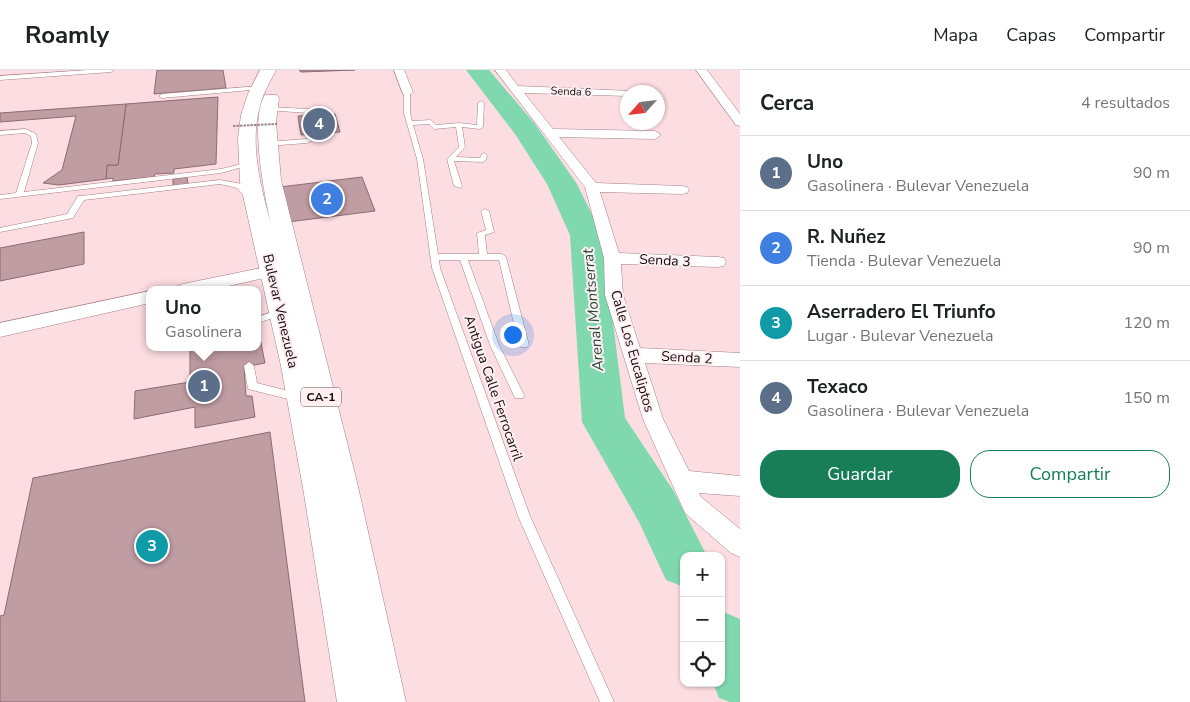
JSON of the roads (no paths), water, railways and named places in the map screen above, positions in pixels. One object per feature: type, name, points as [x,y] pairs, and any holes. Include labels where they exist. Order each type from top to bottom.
[{"type":"highway","points":[[264,125],[268,70]]},
{"type":"highway","name":"Bulevar Venezuela","points":[[280,70],[264,125],[253,200],[271,270],[269,316],[300,398],[320,494],[357,702]]},
{"type":"highway","name":"Bulevar Venezuela","points":[[264,125],[271,180],[341,482],[386,702]]},
{"type":"street","name":"Antigua Calle Ferrocarril","points":[[399,70],[406,92]]},
{"type":"street","name":"Calle Los Eucaliptos","points":[[500,70],[592,187],[612,258],[614,295],[653,418],[693,505],[740,545]]},
{"type":"street","points":[[700,70],[740,122]]},
{"type":"street","name":"Senda 6","points":[[515,89],[620,93]]},
{"type":"street","points":[[549,133],[655,135]]},
{"type":"street","points":[[592,187],[682,190]]},
{"type":"street","name":"Senda 3","points":[[612,258],[718,262]]},
{"type":"street","points":[[206,286],[271,270]]},
{"type":"street","points":[[0,330],[146,298]]},
{"type":"street","name":"Senda 2","points":[[633,354],[740,360]]},
{"type":"street","points":[[681,481],[740,486]]},
{"type":"lane","points":[[0,78],[111,70]]},
{"type":"lane","name":"Antigua Calle Ferrocarril","points":[[406,92],[407,113],[420,159],[436,268],[524,516],[607,702]]},
{"type":"lane","points":[[162,96],[264,125],[307,140],[323,133]]},
{"type":"lane","points":[[410,123],[431,122],[434,127],[459,125],[480,127],[481,103]]},
{"type":"lane","points":[[0,197],[221,171],[244,165],[264,125],[308,111],[319,115]]},
{"type":"lane","points":[[450,159],[462,147],[459,125]]},
{"type":"lane","points":[[0,133],[26,132],[34,135],[36,142],[20,195]]},
{"type":"lane","points":[[450,159],[483,160],[484,155]]},
{"type":"lane","points":[[450,159],[458,186]]},
{"type":"lane","points":[[0,230],[70,216],[81,198],[220,182],[239,186],[253,200]]},
{"type":"lane","points":[[483,257],[481,233],[490,232],[485,211]]},
{"type":"lane","points":[[434,257],[502,257],[524,345]]},
{"type":"lane","points":[[463,257],[494,344],[519,395]]},
{"type":"lane","points":[[250,366],[252,386],[300,398]]},
{"type":"waterway","name":"Arenal Montserrat","points":[[477,70],[526,130],[562,184],[586,235],[604,422],[656,506],[680,554]]},
{"type":"waterway","name":"Arenal Montserrat","points":[[722,642],[740,677]]},
{"type":"place","name":"Texaco","points":[[319,124]]},
{"type":"place","name":"R. Nuñez","points":[[327,199]]},
{"type":"place","name":"Uno","points":[[204,386]]},
{"type":"place","name":"Aserradero El Triunfo","points":[[152,546]]}]
